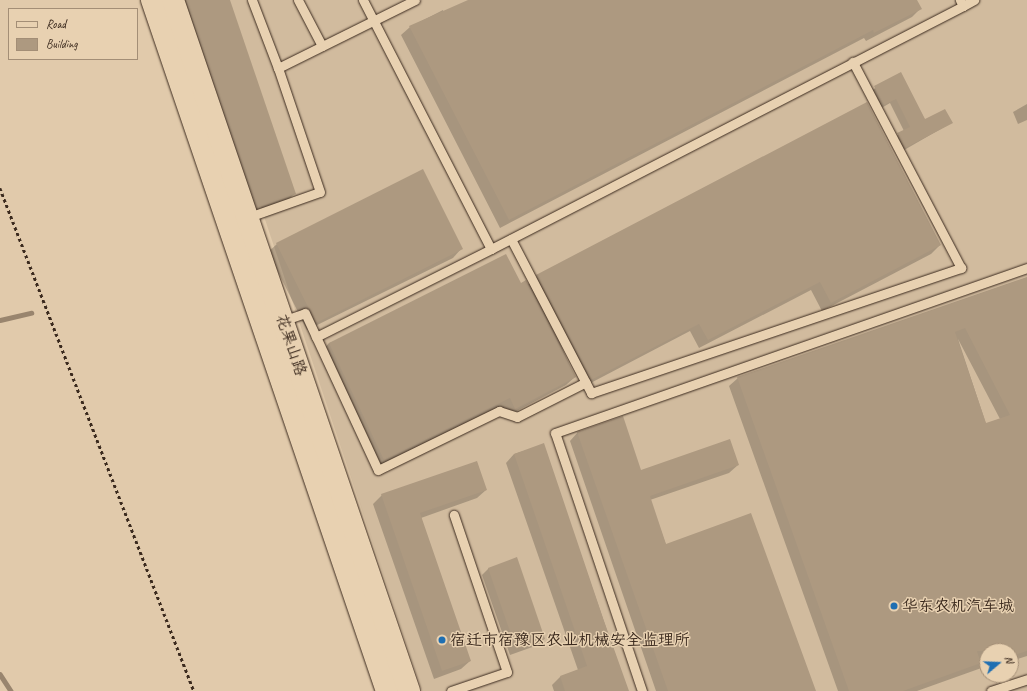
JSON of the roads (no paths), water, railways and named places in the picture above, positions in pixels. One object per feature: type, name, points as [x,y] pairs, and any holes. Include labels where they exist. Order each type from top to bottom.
[{"type":"street","name":"花果山路","points":[[152,0],[238,220],[274,324],[408,691]]},
{"type":"street","name":"花果山路","points":[[173,0],[238,220]]},
{"type":"street","name":"花果山路","points":[[274,324],[387,691]]},
{"type":"lane","points":[[238,220],[320,192],[278,68],[252,0]]},
{"type":"lane","points":[[298,0],[322,46]]},
{"type":"lane","points":[[363,0],[491,249]]},
{"type":"lane","points":[[278,68],[415,0]]},
{"type":"lane","points":[[316,337],[511,239],[853,62],[961,3],[974,0]]},
{"type":"lane","points":[[511,239],[591,393],[962,268],[853,62]]},
{"type":"lane","points":[[642,691],[555,434],[1027,268]]},
{"type":"lane","points":[[274,324],[305,313],[378,470],[499,411],[517,417],[586,382]]},
{"type":"lane","points":[[450,691],[507,672],[454,515]]},
{"type":"lane","points":[[991,691],[1002,689],[1027,679]]},
{"type":"waterway","points":[[0,320],[31,313]]},
{"type":"waterway","points":[[0,674],[11,691]]},
{"type":"place","name":"华东农机汽车城","points":[[894,606]]},
{"type":"place","name":"宿迁市宿豫区农业机械安全监理所","points":[[442,640]]}]
